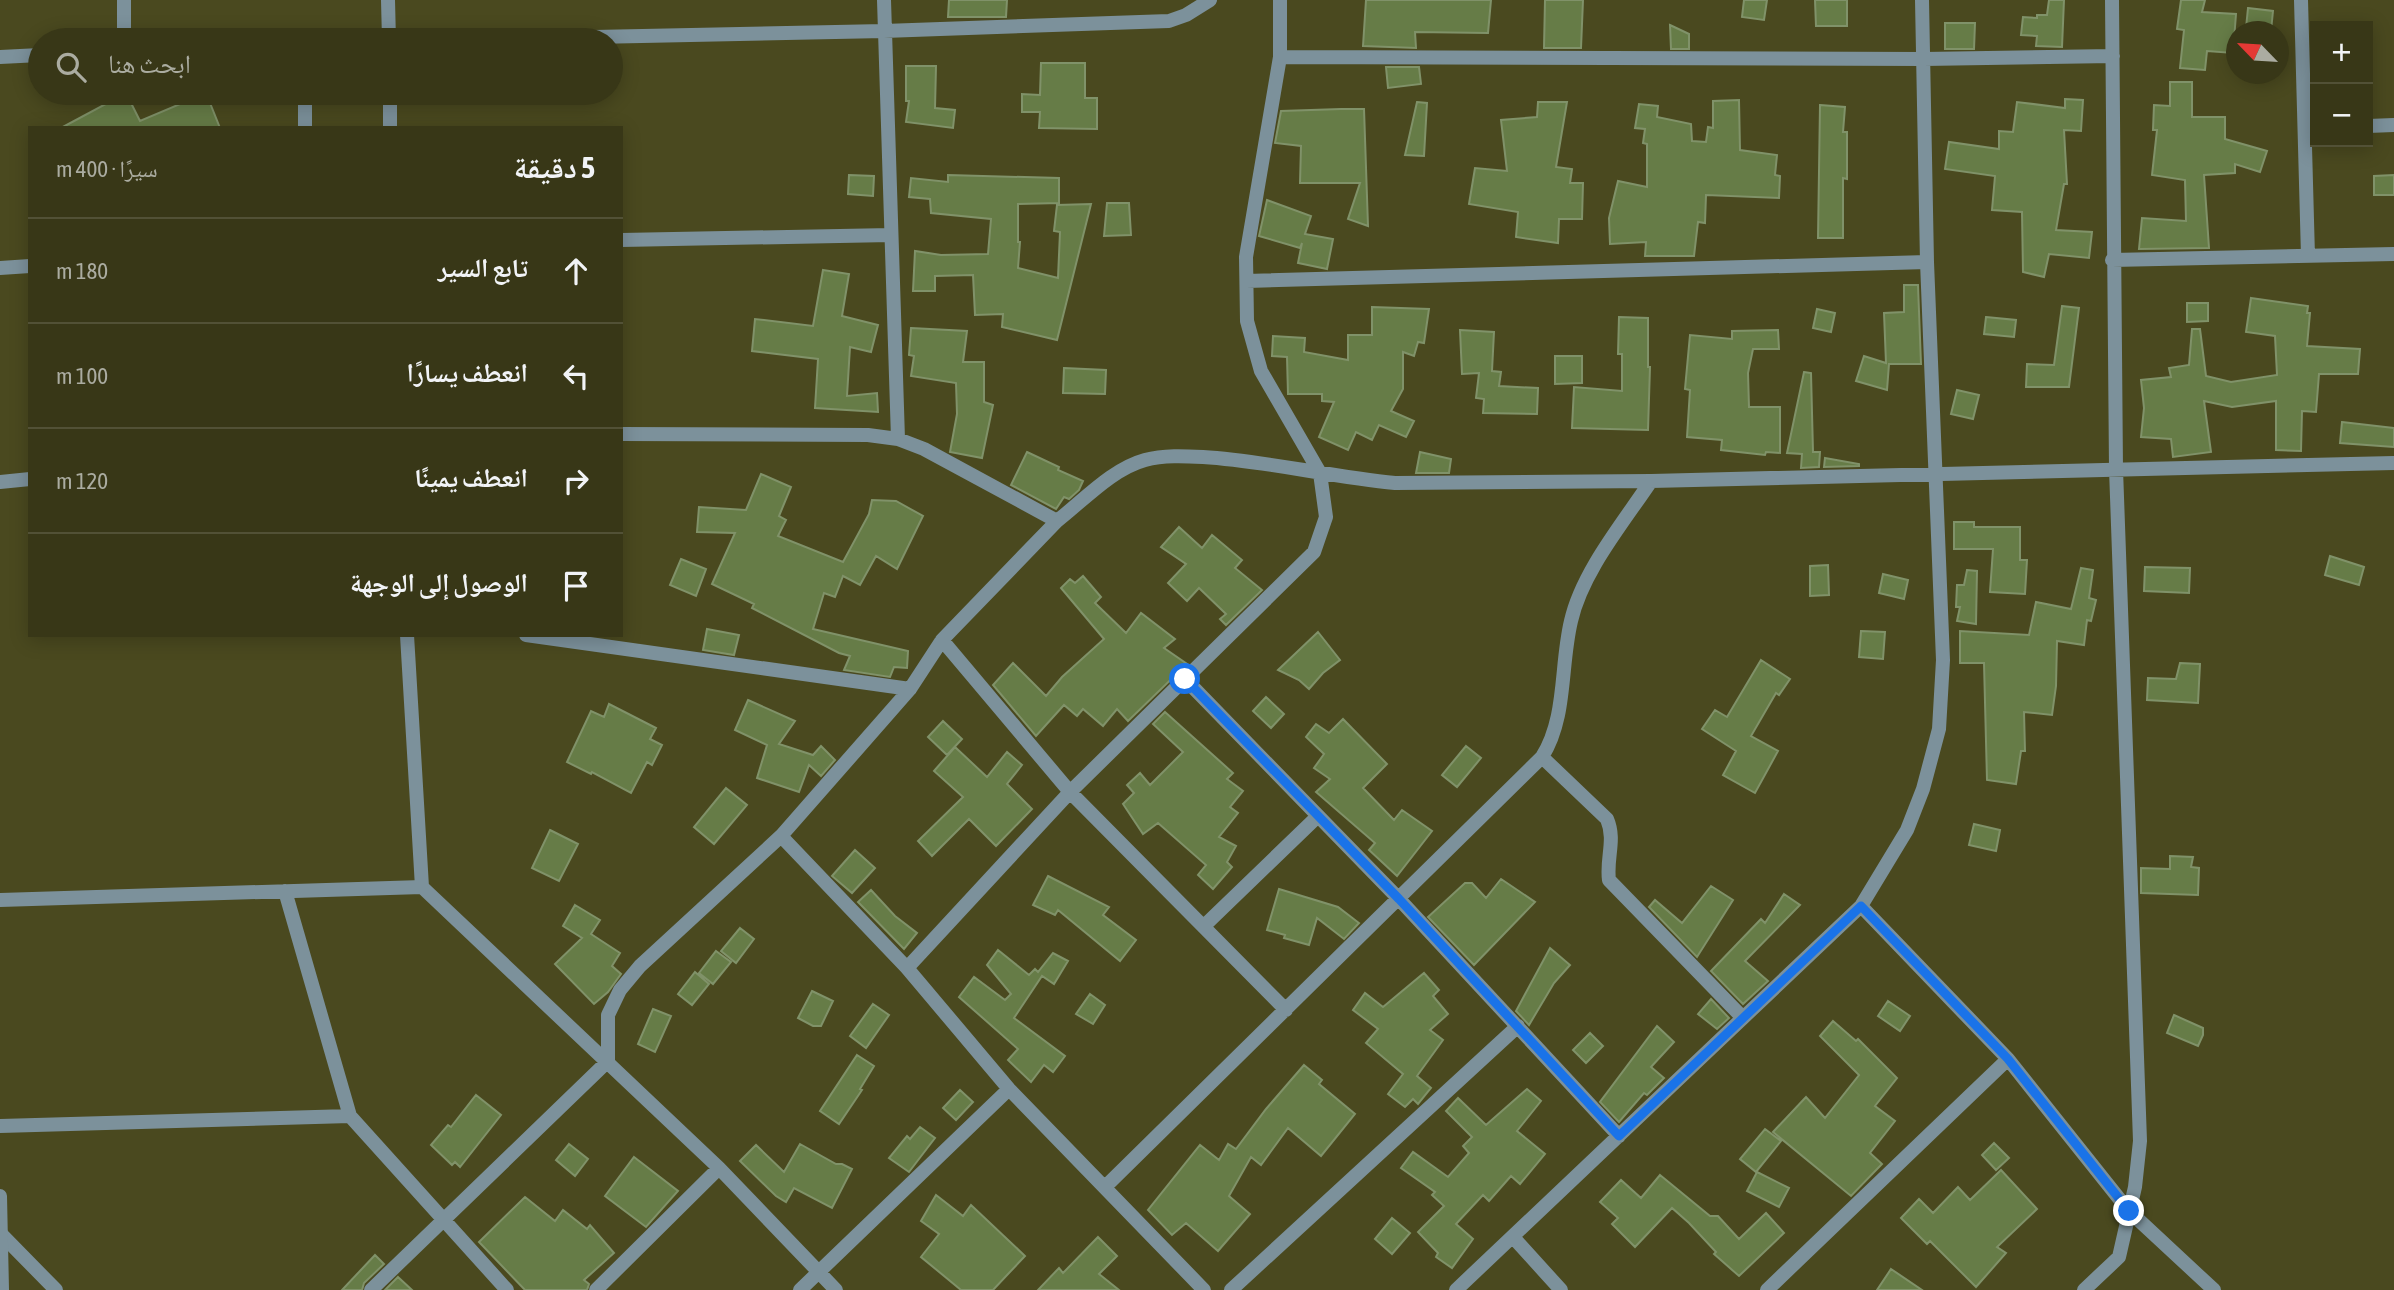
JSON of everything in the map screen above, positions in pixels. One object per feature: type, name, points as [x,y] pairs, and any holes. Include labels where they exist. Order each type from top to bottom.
[{"type":"street","points":[[124,0],[124,28]]},
{"type":"street","points":[[388,0],[389,28]]},
{"type":"street","points":[[884,0],[898,439]]},
{"type":"street","points":[[623,36],[1169,21],[1186,15],[1210,0]]},
{"type":"street","points":[[907,968],[1070,792],[1314,552],[1326,517],[1320,473],[1261,371],[1247,321],[1249,234],[1280,57],[1280,0]]},
{"type":"street","points":[[1456,1290],[1861,906],[1907,830],[1923,789],[1940,729],[1943,660],[1927,262],[1922,0]]},
{"type":"street","points":[[2084,1290],[2119,1257],[2135,1187],[2140,1141],[2116,469],[2112,260],[2112,0]]},
{"type":"street","points":[[2301,0],[2310,128],[2308,256]]},
{"type":"street","points":[[0,57],[28,56]]},
{"type":"street","points":[[1280,57],[1924,59],[2113,56]]},
{"type":"street","points":[[305,105],[305,126]]},
{"type":"street","points":[[390,105],[390,126]]},
{"type":"street","points":[[2373,126],[2394,125]]},
{"type":"street","points":[[623,240],[891,235]]},
{"type":"street","points":[[2112,260],[2394,254]]},
{"type":"street","points":[[1247,282],[1927,262]]},
{"type":"street","points":[[0,268],[28,266]]},
{"type":"street","points":[[623,434],[868,435],[898,439],[924,449],[1058,521]]},
{"type":"street","points":[[371,1290],[608,1061],[608,1016],[621,990],[640,965],[781,836],[910,689],[942,640],[1058,521],[1122,470],[1145,460],[1175,456],[1230,459],[1395,483],[1651,481],[2394,463]]},
{"type":"street","points":[[0,482],[28,479]]},
{"type":"street","points":[[1105,1187],[1542,757],[1551,743],[1558,721],[1571,621],[1580,594],[1651,481]]},
{"type":"street","points":[[408,637],[422,887],[719,1168],[836,1290]]},
{"type":"street","points":[[540,637],[910,689]]},
{"type":"street","points":[[942,640],[1070,792],[1286,1010]]},
{"type":"street","points":[[1185,679],[1399,899],[1619,1136]]},
{"type":"street","points":[[1542,757],[1607,819],[1612,831],[1612,847],[1607,864],[1609,880],[1743,1018]]},
{"type":"street","points":[[1204,926],[1318,816]]},
{"type":"street","points":[[781,836],[907,968],[1009,1089],[1205,1290]]},
{"type":"street","points":[[0,900],[422,887]]},
{"type":"street","points":[[285,891],[350,1116],[507,1290]]},
{"type":"street","points":[[1861,906],[2008,1059],[2129,1211],[2214,1290]]},
{"type":"street","points":[[1231,1290],[1517,1026]]},
{"type":"street","points":[[1768,1290],[2008,1059]]},
{"type":"street","points":[[800,1290],[1009,1089]]},
{"type":"street","points":[[0,1126],[350,1116]]},
{"type":"street","points":[[597,1290],[719,1168]]},
{"type":"street","points":[[0,1196],[2,1290]]},
{"type":"street","points":[[1,1234],[56,1290]]},
{"type":"street","points":[[1513,1237],[1561,1290]]},
{"type":"building","points":[[949,0],[1007,0],[1006,17],[948,17]]},
{"type":"building","points":[[1366,0],[1491,0],[1488,33],[1415,32],[1416,48],[1363,46]]},
{"type":"building","points":[[1545,0],[1583,0],[1581,48],[1544,48]]},
{"type":"building","points":[[1744,0],[1767,0],[1764,20],[1742,17]]},
{"type":"building","points":[[1815,0],[1847,0],[1847,26],[1816,26]]},
{"type":"building","points":[[2049,0],[2064,0],[2062,47],[2036,46],[2037,36],[2021,35],[2023,17],[2037,18],[2037,15],[2047,15]]},
{"type":"building","points":[[2181,0],[2205,0],[2202,12],[2236,14],[2235,21],[2226,21],[2226,52],[2207,51],[2205,70],[2180,68],[2184,30],[2177,29]]},
{"type":"building","points":[[2248,8],[2273,11],[2272,21],[2247,21]]},
{"type":"building","points":[[1945,23],[1975,23],[1974,49],[1945,49]]},
{"type":"building","points":[[1670,25],[1689,34],[1689,49],[1671,49]]},
{"type":"building","points":[[1041,63],[1085,63],[1085,98],[1097,98],[1097,129],[1039,128],[1040,112],[1022,112],[1022,94],[1040,95]]},
{"type":"building","points":[[906,66],[936,66],[935,108],[955,110],[953,128],[906,122],[909,101],[906,101]]},
{"type":"building","points":[[1386,67],[1419,67],[1421,84],[1388,88]]},
{"type":"building","points":[[2170,82],[2192,82],[2192,117],[2225,117],[2225,139],[2267,151],[2260,172],[2235,164],[2235,173],[2204,175],[2209,248],[2139,249],[2142,218],[2186,221],[2185,180],[2152,175],[2157,130],[2153,130],[2154,105],[2170,106]]},
{"type":"building","points":[[2065,99],[2083,100],[2081,131],[2064,130],[2067,184],[2064,184],[2056,230],[2092,232],[2089,258],[2049,254],[2044,277],[2023,272],[2022,212],[1992,210],[1995,176],[1945,169],[1949,142],[1999,149],[1999,131],[2013,132],[2017,102],[2065,108]]},
{"type":"building","points":[[1739,100],[1740,150],[1777,155],[1775,175],[1780,176],[1779,198],[1706,195],[1705,223],[1698,222],[1694,256],[1645,256],[1646,242],[1610,244],[1609,218],[1618,181],[1647,187],[1647,144],[1643,143],[1645,129],[1635,128],[1639,104],[1658,106],[1657,117],[1691,124],[1692,141],[1706,142],[1708,127],[1713,128],[1713,101]]},
{"type":"building","points":[[1417,102],[1427,103],[1424,156],[1405,155]]},
{"type":"building","points":[[1538,102],[1567,102],[1556,167],[1572,169],[1570,183],[1583,183],[1582,219],[1559,219],[1558,243],[1516,237],[1518,212],[1469,204],[1475,168],[1507,171],[1501,120],[1537,117]]},
{"type":"building","points":[[104,105],[132,105],[140,121],[178,105],[211,105],[219,126],[65,126]]},
{"type":"building","points":[[1820,105],[1845,107],[1843,132],[1847,132],[1847,179],[1843,178],[1843,238],[1818,238]]},
{"type":"building","points":[[1364,109],[1368,226],[1348,219],[1360,183],[1300,183],[1301,146],[1275,143],[1281,111]]},
{"type":"building","points":[[849,175],[874,176],[873,196],[848,194]]},
{"type":"building","points":[[948,175],[1059,178],[1059,203],[1018,204],[1018,268],[1058,278],[1060,232],[1054,231],[1057,205],[1091,204],[1057,340],[1002,327],[1003,314],[975,315],[973,275],[935,276],[935,291],[913,291],[915,251],[941,255],[988,254],[991,219],[931,213],[930,199],[909,197],[911,178],[948,182]]},
{"type":"building","points":[[2394,175],[2394,195],[2374,195],[2374,176]]},
{"type":"building","points":[[1267,200],[1311,216],[1305,234],[1333,239],[1327,269],[1298,263],[1302,243],[1300,248],[1259,236]]},
{"type":"building","points":[[1107,203],[1129,203],[1131,235],[1104,236]]},
{"type":"building","points":[[823,270],[849,274],[842,316],[878,325],[871,352],[850,347],[847,396],[877,393],[878,412],[815,408],[818,359],[752,351],[755,319],[813,326]]},
{"type":"building","points":[[1904,285],[1918,285],[1921,364],[1889,364],[1887,390],[1856,381],[1864,356],[1886,363],[1884,313],[1904,312]]},
{"type":"building","points":[[2251,298],[2308,306],[2307,313],[2310,313],[2307,346],[2360,349],[2358,374],[2319,374],[2316,412],[2302,411],[2301,451],[2276,450],[2276,401],[2232,407],[2204,401],[2211,452],[2173,457],[2171,439],[2141,437],[2144,408],[2141,380],[2171,377],[2169,368],[2189,365],[2192,329],[2200,329],[2206,376],[2231,382],[2277,375],[2275,336],[2246,332]]},
{"type":"building","points":[[2187,303],[2208,303],[2208,321],[2187,322]]},
{"type":"building","points":[[2062,306],[2079,308],[2069,387],[2026,387],[2027,364],[2054,365]]},
{"type":"building","points":[[1372,307],[1429,309],[1424,343],[1418,342],[1414,356],[1403,352],[1403,389],[1391,411],[1414,421],[1406,437],[1379,425],[1372,440],[1356,432],[1348,450],[1319,437],[1334,402],[1322,401],[1322,394],[1288,394],[1287,357],[1272,356],[1273,336],[1305,338],[1304,352],[1348,360],[1348,335],[1372,335]]},
{"type":"building","points":[[1817,309],[1835,313],[1831,332],[1813,328]]},
{"type":"building","points":[[1619,317],[1648,318],[1648,430],[1572,428],[1574,387],[1622,391],[1622,354],[1618,354]]},
{"type":"building","points":[[1986,317],[2016,320],[2014,337],[1984,334]]},
{"type":"building","points":[[911,328],[967,331],[963,362],[984,362],[984,402],[993,405],[982,458],[950,452],[957,414],[956,383],[911,376],[914,356],[909,355]]},
{"type":"building","points":[[1460,330],[1494,332],[1492,371],[1501,372],[1499,386],[1538,388],[1537,414],[1483,413],[1484,399],[1476,398],[1479,373],[1462,374]]},
{"type":"building","points":[[1778,330],[1779,349],[1753,349],[1748,373],[1749,407],[1780,407],[1780,453],[1766,452],[1765,455],[1721,450],[1722,440],[1687,437],[1690,390],[1685,389],[1690,335],[1732,339],[1732,331]]},
{"type":"building","points":[[1555,356],[1582,356],[1582,383],[1555,384]]},
{"type":"building","points":[[1064,368],[1106,370],[1105,394],[1063,393]]},
{"type":"building","points":[[1804,372],[1811,373],[1813,452],[1820,452],[1819,467],[1801,468],[1802,454],[1787,453]]},
{"type":"building","points":[[1957,390],[1979,395],[1973,419],[1951,414]]},
{"type":"building","points":[[2342,422],[2394,428],[2394,447],[2340,443]]},
{"type":"building","points":[[1027,452],[1083,481],[1079,490],[1069,499],[1064,497],[1056,509],[1011,485]]},
{"type":"building","points":[[1420,452],[1451,459],[1449,473],[1416,473]]},
{"type":"building","points":[[1825,458],[1859,464],[1859,466],[1824,467]]},
{"type":"building","points":[[761,474],[791,487],[779,516],[786,520],[778,536],[843,562],[869,514],[872,500],[896,501],[923,516],[897,569],[876,556],[860,585],[843,576],[835,597],[824,593],[813,629],[908,651],[907,668],[894,667],[890,677],[844,670],[850,656],[839,653],[752,608],[754,604],[712,584],[735,533],[697,532],[699,507],[746,510]]},
{"type":"building","points":[[1954,522],[1974,522],[1974,527],[2020,527],[2020,560],[2027,560],[2025,594],[1990,592],[1993,549],[1954,549]]},
{"type":"building","points":[[1179,527],[1202,548],[1212,535],[1242,560],[1235,568],[1262,590],[1226,625],[1220,619],[1226,614],[1199,588],[1187,601],[1168,583],[1186,564],[1161,547]]},
{"type":"building","points":[[2330,556],[2364,567],[2359,585],[2325,575]]},
{"type":"building","points":[[681,559],[706,569],[696,596],[670,585]]},
{"type":"building","points":[[1828,565],[1829,595],[1810,596],[1810,566]]},
{"type":"building","points":[[2145,567],[2190,568],[2189,593],[2144,591]]},
{"type":"building","points":[[2081,568],[2093,570],[2089,598],[2096,600],[2091,621],[2087,620],[2084,645],[2057,641],[2052,715],[2024,712],[2025,751],[2021,751],[2016,784],[1987,780],[1984,663],[1960,663],[1960,631],[2029,635],[2036,602],[2071,609]]},
{"type":"building","points":[[1967,570],[1977,571],[1976,624],[1957,621],[1960,607],[1956,607],[1957,585],[1964,585]]},
{"type":"building","points":[[1883,574],[1908,580],[1904,599],[1879,593]]},
{"type":"building","points":[[1083,576],[1101,597],[1095,603],[1126,633],[1141,613],[1175,639],[1164,648],[1187,664],[1128,721],[1117,709],[1103,726],[1083,709],[1077,716],[1064,705],[1036,736],[993,685],[1013,663],[1046,696],[1062,677],[1104,639],[1061,588],[1070,579],[1075,583]]},
{"type":"building","points":[[707,629],[739,635],[734,655],[703,650]]},
{"type":"building","points":[[1861,631],[1885,632],[1883,659],[1859,657]]},
{"type":"building","points":[[1318,632],[1340,660],[1323,673],[1309,689],[1299,680],[1278,670]]},
{"type":"building","points":[[1761,660],[1790,679],[1779,695],[1776,693],[1751,736],[1778,751],[1755,793],[1723,775],[1736,751],[1702,729],[1715,710],[1727,717]]},
{"type":"building","points":[[2180,663],[2200,664],[2198,703],[2147,700],[2148,678],[2176,679]]},
{"type":"building","points":[[1266,697],[1284,714],[1271,728],[1253,711]]},
{"type":"building","points":[[748,700],[795,721],[779,744],[813,755],[821,746],[835,760],[821,776],[809,765],[799,792],[757,778],[767,745],[735,730]]},
{"type":"building","points":[[609,704],[656,728],[650,739],[662,745],[652,765],[647,762],[631,793],[567,762],[591,711],[604,717]]},
{"type":"building","points":[[1165,712],[1233,773],[1227,779],[1243,791],[1230,807],[1238,813],[1219,837],[1236,846],[1227,862],[1232,867],[1213,889],[1198,875],[1206,865],[1158,823],[1143,834],[1123,804],[1134,793],[1127,785],[1140,773],[1150,785],[1183,752],[1153,724]]},
{"type":"building","points":[[1343,719],[1387,764],[1363,788],[1394,820],[1402,810],[1432,831],[1397,876],[1369,850],[1375,843],[1316,792],[1330,779],[1314,768],[1324,754],[1306,737],[1316,724],[1329,733]]},
{"type":"building","points":[[943,721],[962,739],[947,755],[928,737]]},
{"type":"building","points":[[1466,746],[1481,758],[1457,787],[1442,775]]},
{"type":"building","points":[[955,747],[987,777],[1007,752],[1022,765],[1007,784],[1032,809],[996,846],[969,819],[932,856],[918,841],[963,797],[934,771]]},
{"type":"building","points":[[726,788],[747,805],[714,844],[694,827]]},
{"type":"building","points":[[1974,824],[2000,830],[1996,851],[1969,845]]},
{"type":"building","points":[[550,830],[578,844],[559,881],[532,868]]},
{"type":"building","points":[[855,850],[875,868],[852,893],[832,876]]},
{"type":"building","points":[[2170,856],[2193,857],[2191,867],[2199,868],[2198,895],[2141,893],[2141,868],[2170,869]]},
{"type":"building","points":[[1048,876],[1109,907],[1103,915],[1136,940],[1120,961],[1058,910],[1055,915],[1033,905]]},
{"type":"building","points":[[1501,879],[1535,902],[1474,965],[1428,917],[1465,883],[1472,883],[1486,898]]},
{"type":"building","points":[[1711,886],[1733,900],[1697,957],[1649,907],[1655,900],[1682,923]]},
{"type":"building","points":[[1279,889],[1338,907],[1359,923],[1344,939],[1317,918],[1309,945],[1284,938],[1285,935],[1267,930]]},
{"type":"building","points":[[871,890],[895,916],[917,933],[904,949],[858,902]]},
{"type":"building","points":[[1784,894],[1800,905],[1745,961],[1768,981],[1743,1004],[1711,971],[1761,919],[1765,923]]},
{"type":"building","points":[[575,905],[600,920],[591,934],[620,953],[612,966],[621,974],[608,992],[594,1004],[555,964],[582,938],[563,926]]},
{"type":"building","points":[[740,928],[754,939],[736,963],[721,951]]},
{"type":"building","points":[[1550,948],[1570,965],[1554,983],[1529,1025],[1516,1011]]},
{"type":"building","points":[[998,950],[1029,975],[1035,969],[1038,972],[1053,953],[1068,961],[1054,984],[1042,976],[1014,1018],[1065,1056],[1053,1072],[1044,1065],[1031,1082],[1008,1060],[1018,1049],[959,997],[974,977],[1005,1000],[1011,994],[987,965]]},
{"type":"building","points":[[716,951],[731,962],[713,984],[699,973]]},
{"type":"building","points":[[695,972],[709,984],[692,1005],[678,994]]},
{"type":"building","points":[[1424,973],[1439,990],[1433,996],[1448,1014],[1430,1030],[1443,1040],[1417,1076],[1431,1088],[1418,1104],[1413,1099],[1405,1107],[1388,1094],[1403,1074],[1366,1043],[1378,1029],[1353,1010],[1365,993],[1383,1007]]},
{"type":"building","points":[[812,991],[833,1001],[821,1026],[813,1026],[798,1018]]},
{"type":"building","points":[[1090,994],[1105,1005],[1093,1024],[1076,1014]]},
{"type":"building","points":[[1711,999],[1729,1018],[1717,1029],[1698,1014]]},
{"type":"building","points":[[1888,1001],[1910,1016],[1900,1031],[1878,1016]]},
{"type":"building","points":[[873,1004],[889,1015],[866,1048],[850,1036]]},
{"type":"building","points":[[653,1009],[671,1016],[655,1052],[638,1044]]},
{"type":"building","points":[[2174,1015],[2203,1028],[2198,1046],[2167,1033]]},
{"type":"building","points":[[1833,1021],[1856,1041],[1858,1039],[1897,1078],[1875,1106],[1895,1121],[1870,1153],[1882,1164],[1851,1196],[1773,1132],[1806,1097],[1825,1118],[1859,1075],[1820,1036]]},
{"type":"building","points":[[1657,1026],[1674,1042],[1651,1067],[1664,1078],[1647,1095],[1644,1093],[1619,1122],[1600,1102]]},
{"type":"building","points":[[1590,1033],[1603,1046],[1586,1063],[1573,1050]]},
{"type":"building","points":[[857,1055],[874,1066],[860,1089],[862,1090],[839,1124],[820,1111]]},
{"type":"building","points":[[1304,1065],[1322,1080],[1319,1084],[1355,1114],[1321,1156],[1288,1128],[1261,1165],[1251,1157],[1229,1196],[1250,1214],[1218,1251],[1186,1223],[1172,1235],[1148,1210],[1200,1145],[1219,1160],[1228,1144],[1236,1149]]},
{"type":"building","points":[[1527,1089],[1541,1101],[1517,1131],[1545,1154],[1520,1184],[1511,1176],[1489,1201],[1483,1195],[1456,1224],[1473,1239],[1452,1268],[1436,1257],[1438,1253],[1418,1232],[1444,1206],[1432,1195],[1435,1192],[1401,1168],[1413,1152],[1448,1177],[1469,1153],[1463,1146],[1472,1137],[1446,1111],[1458,1098],[1486,1125]]},
{"type":"building","points":[[960,1090],[973,1102],[956,1120],[943,1108]]},
{"type":"building","points":[[476,1095],[501,1115],[460,1167],[455,1162],[452,1165],[431,1145],[448,1125],[451,1127]]},
{"type":"building","points":[[920,1127],[935,1138],[909,1172],[889,1158],[907,1136],[910,1139]]},
{"type":"building","points":[[1765,1129],[1781,1141],[1756,1172],[1740,1159]]},
{"type":"building","points":[[1994,1143],[2009,1158],[1996,1170],[1982,1155]]},
{"type":"building","points":[[569,1144],[588,1159],[575,1176],[556,1160]]},
{"type":"building","points":[[800,1144],[836,1164],[852,1169],[832,1208],[794,1188],[786,1202],[776,1196],[740,1161],[756,1145],[784,1172]]},
{"type":"building","points":[[634,1157],[678,1191],[646,1227],[605,1196]]},
{"type":"building","points":[[2001,1170],[2037,1209],[1997,1247],[2006,1253],[1976,1287],[1930,1241],[1927,1244],[1901,1218],[1919,1199],[1933,1213],[1958,1187],[1970,1200]]},
{"type":"building","points":[[1757,1172],[1789,1188],[1779,1207],[1747,1191]]},
{"type":"building","points":[[1660,1175],[1710,1216],[1718,1216],[1739,1239],[1766,1213],[1784,1233],[1739,1276],[1714,1254],[1716,1252],[1672,1208],[1635,1247],[1612,1224],[1618,1218],[1600,1202],[1621,1180],[1641,1198]]},
{"type":"building","points":[[936,1195],[963,1216],[971,1205],[1025,1256],[993,1290],[961,1290],[921,1257],[939,1234],[921,1221]]},
{"type":"building","points":[[525,1197],[555,1221],[563,1210],[587,1229],[590,1225],[614,1253],[584,1280],[589,1284],[587,1290],[525,1290],[479,1242]]},
{"type":"building","points":[[1392,1218],[1410,1233],[1392,1254],[1375,1239]]},
{"type":"building","points":[[1098,1237],[1117,1256],[1099,1274],[1119,1290],[1038,1290],[1059,1268],[1063,1273]]},
{"type":"building","points":[[375,1255],[384,1264],[364,1283],[362,1290],[342,1290]]},
{"type":"building","points":[[1891,1269],[1922,1290],[1877,1290]]},
{"type":"building","points":[[398,1277],[412,1290],[385,1290]]},
{"type":"route","points":[[1185,679],[1399,899],[1619,1136],[1861,906],[2008,1059],[2129,1211]]}]
